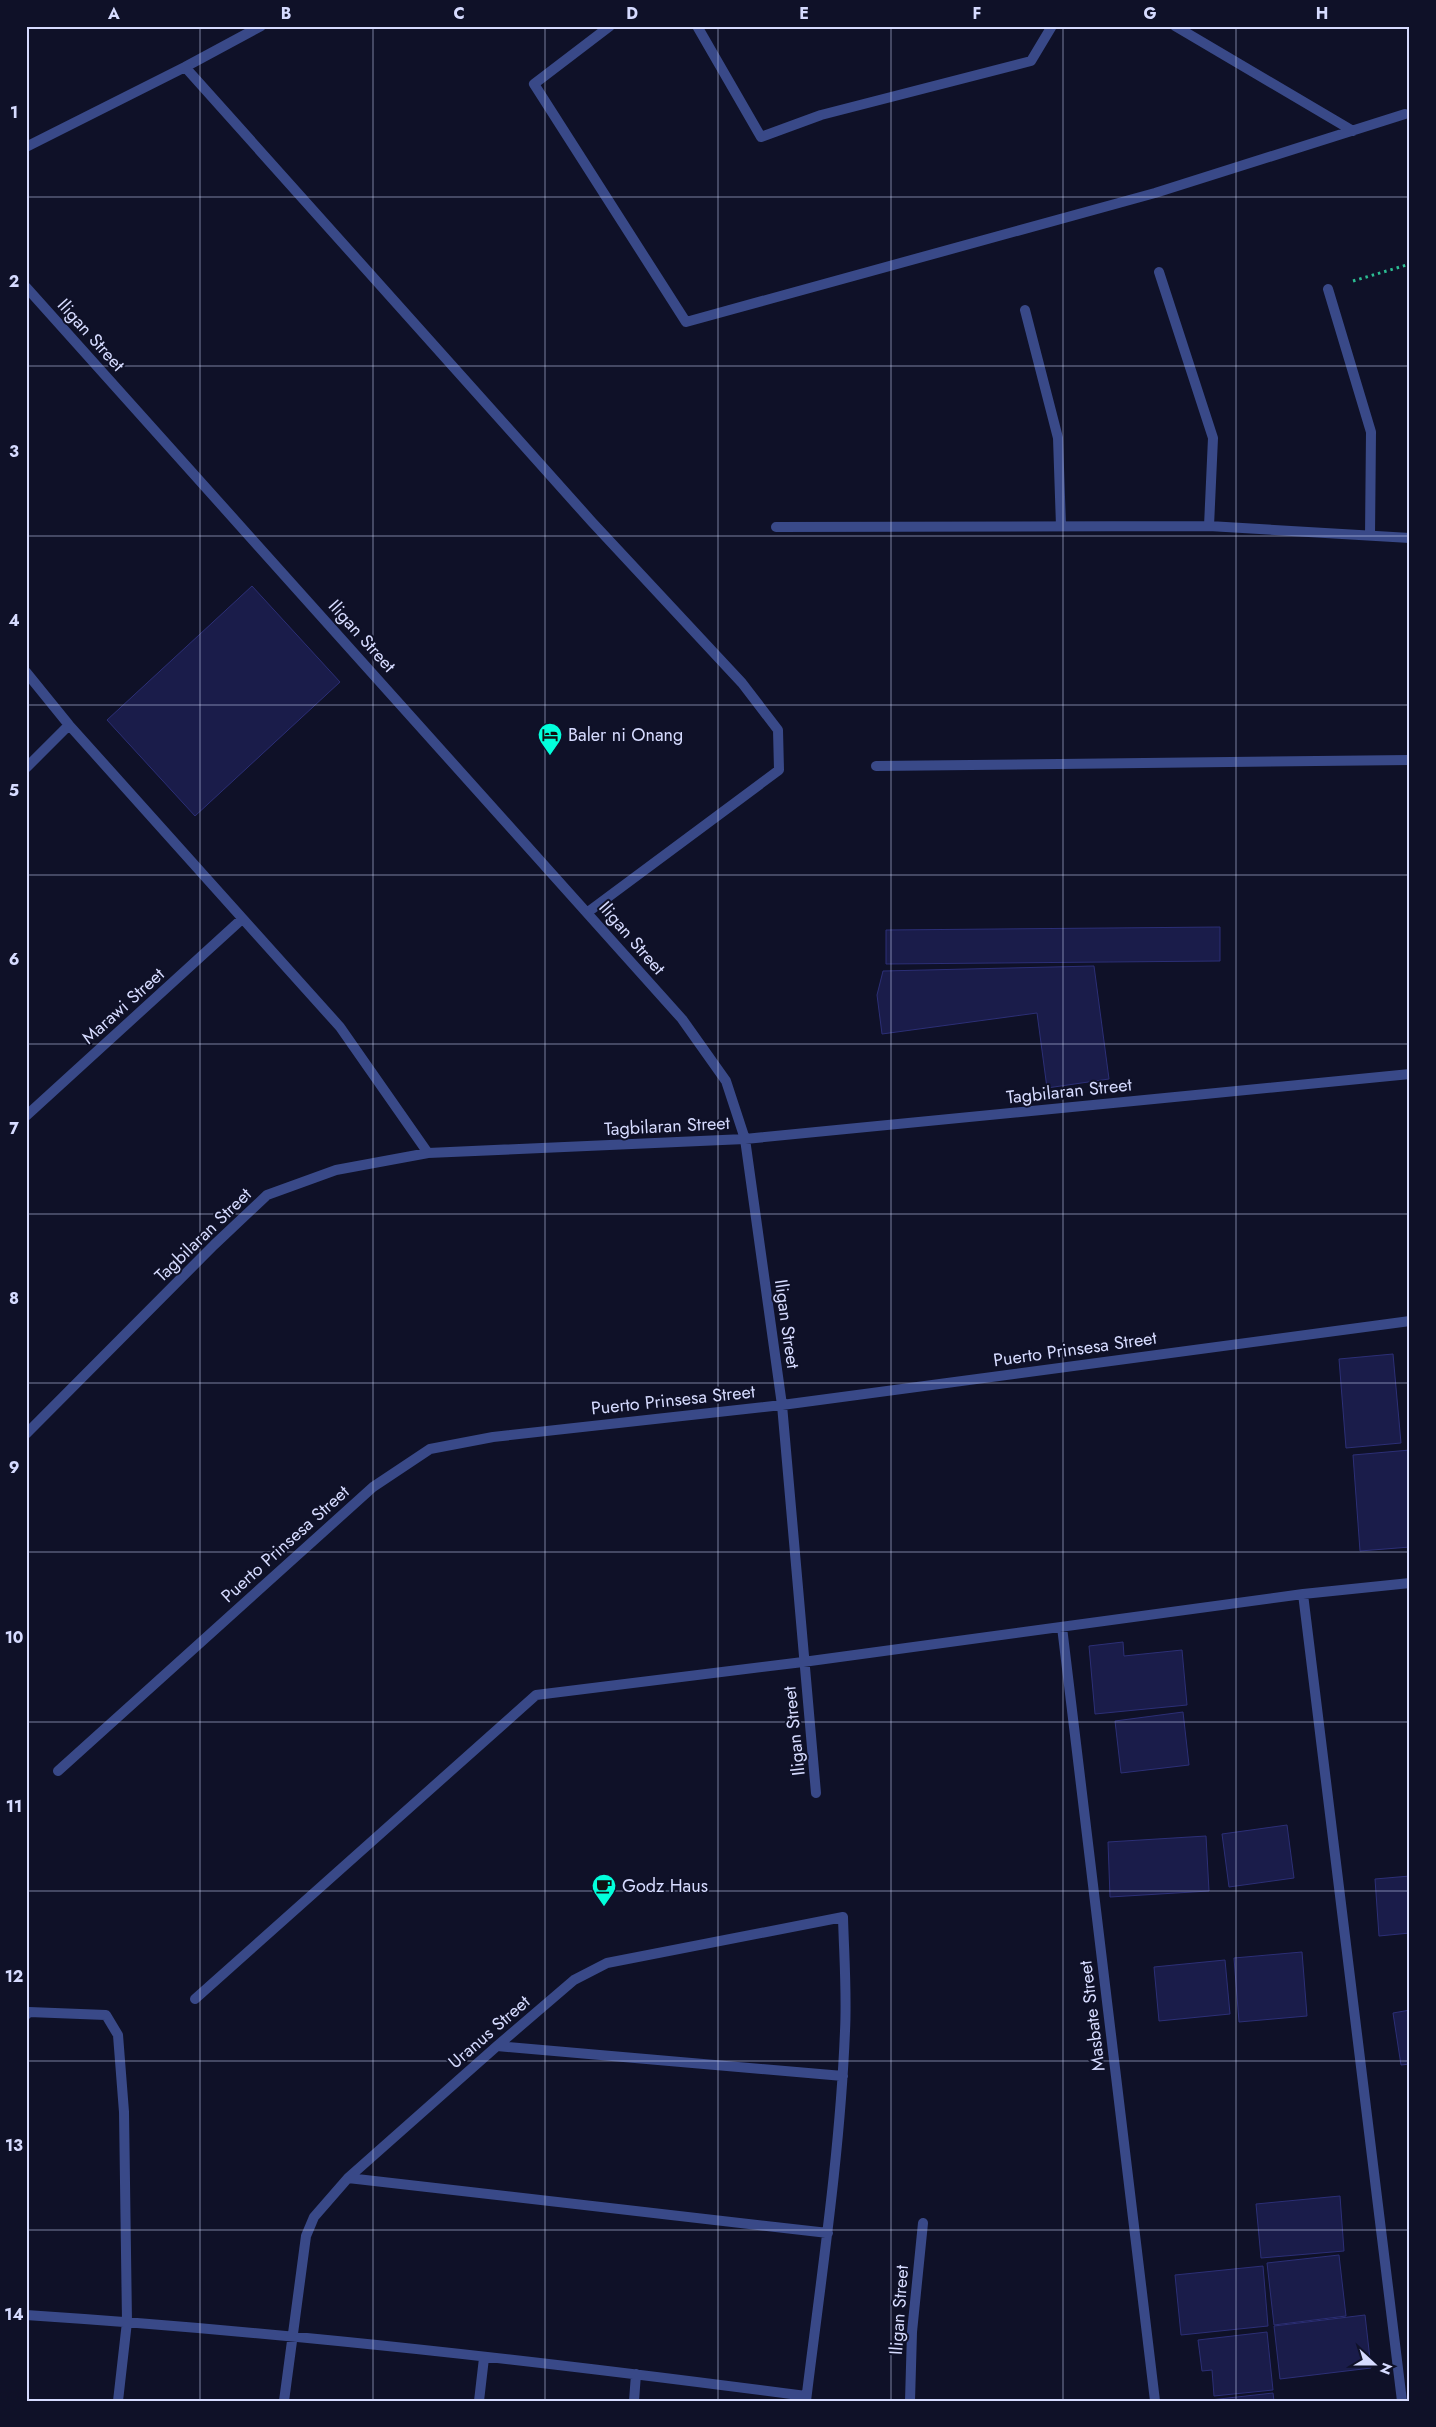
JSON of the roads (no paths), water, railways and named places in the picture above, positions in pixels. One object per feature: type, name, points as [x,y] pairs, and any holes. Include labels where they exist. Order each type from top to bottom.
[{"type":"street","points":[[26,147],[185,67],[261,26]]},
{"type":"street","points":[[610,26],[534,84],[686,322],[1146,196],[1405,114]]},
{"type":"street","points":[[697,26],[761,136],[821,115],[1031,60],[1052,26]]},
{"type":"street","points":[[1175,26],[1353,131]]},
{"type":"street","points":[[185,67],[592,522],[742,683],[778,730],[780,770],[588,912]]},
{"type":"street","points":[[1159,272],[1213,438],[1209,526]]},
{"type":"street","name":"Iligan Street","points":[[26,287],[588,912],[682,1019],[726,1081],[745,1139],[782,1405],[816,1793]]},
{"type":"street","points":[[1328,289],[1372,432],[1370,536]]},
{"type":"street","points":[[1025,310],[1058,438],[1061,526]]},
{"type":"street","points":[[776,527],[1209,526],[1410,538]]},
{"type":"street","points":[[26,672],[69,725],[340,1027],[428,1154]]},
{"type":"street","points":[[26,768],[69,725]]},
{"type":"street","points":[[876,766],[1410,760]]},
{"type":"street","name":"Marawi Street","points":[[26,1116],[242,919]]},
{"type":"street","name":"Tagbilaran Street","points":[[26,1434],[214,1245],[267,1195],[336,1170],[428,1154],[745,1139],[1410,1074]]},
{"type":"street","name":"Puerto Prinsesa Street","points":[[58,1771],[373,1487],[430,1449],[493,1437],[782,1405],[1410,1321]]},
{"type":"street","points":[[195,1999],[536,1695],[804,1662],[1303,1594],[1410,1583]]},
{"type":"street","points":[[1303,1594],[1402,2401]]},
{"type":"street","name":"Masbate Street","points":[[1062,1628],[1155,2401]]},
{"type":"street","name":"Uranus Street","points":[[284,2401],[291,2337],[306,2236],[314,2217],[348,2178],[574,1980],[607,1964],[844,1917],[846,2028],[843,2076]]},
{"type":"street","points":[[27,2012],[106,2015],[118,2035],[124,2112],[127,2322],[118,2401]]},
{"type":"street","points":[[26,2315],[291,2337],[636,2374],[806,2398],[828,2233],[843,2076],[497,2046]]},
{"type":"street","points":[[348,2178],[828,2233]]},
{"type":"street","name":"Iligan Street","points":[[910,2401],[912,2332],[923,2223]]},
{"type":"street","points":[[479,2401],[484,2358]]},
{"type":"street","points":[[634,2401],[636,2374]]},
{"type":"place","name":"Baler ni Onang","points":[[550,756]]},
{"type":"place","name":"Godz Haus","points":[[604,1907]]}]
